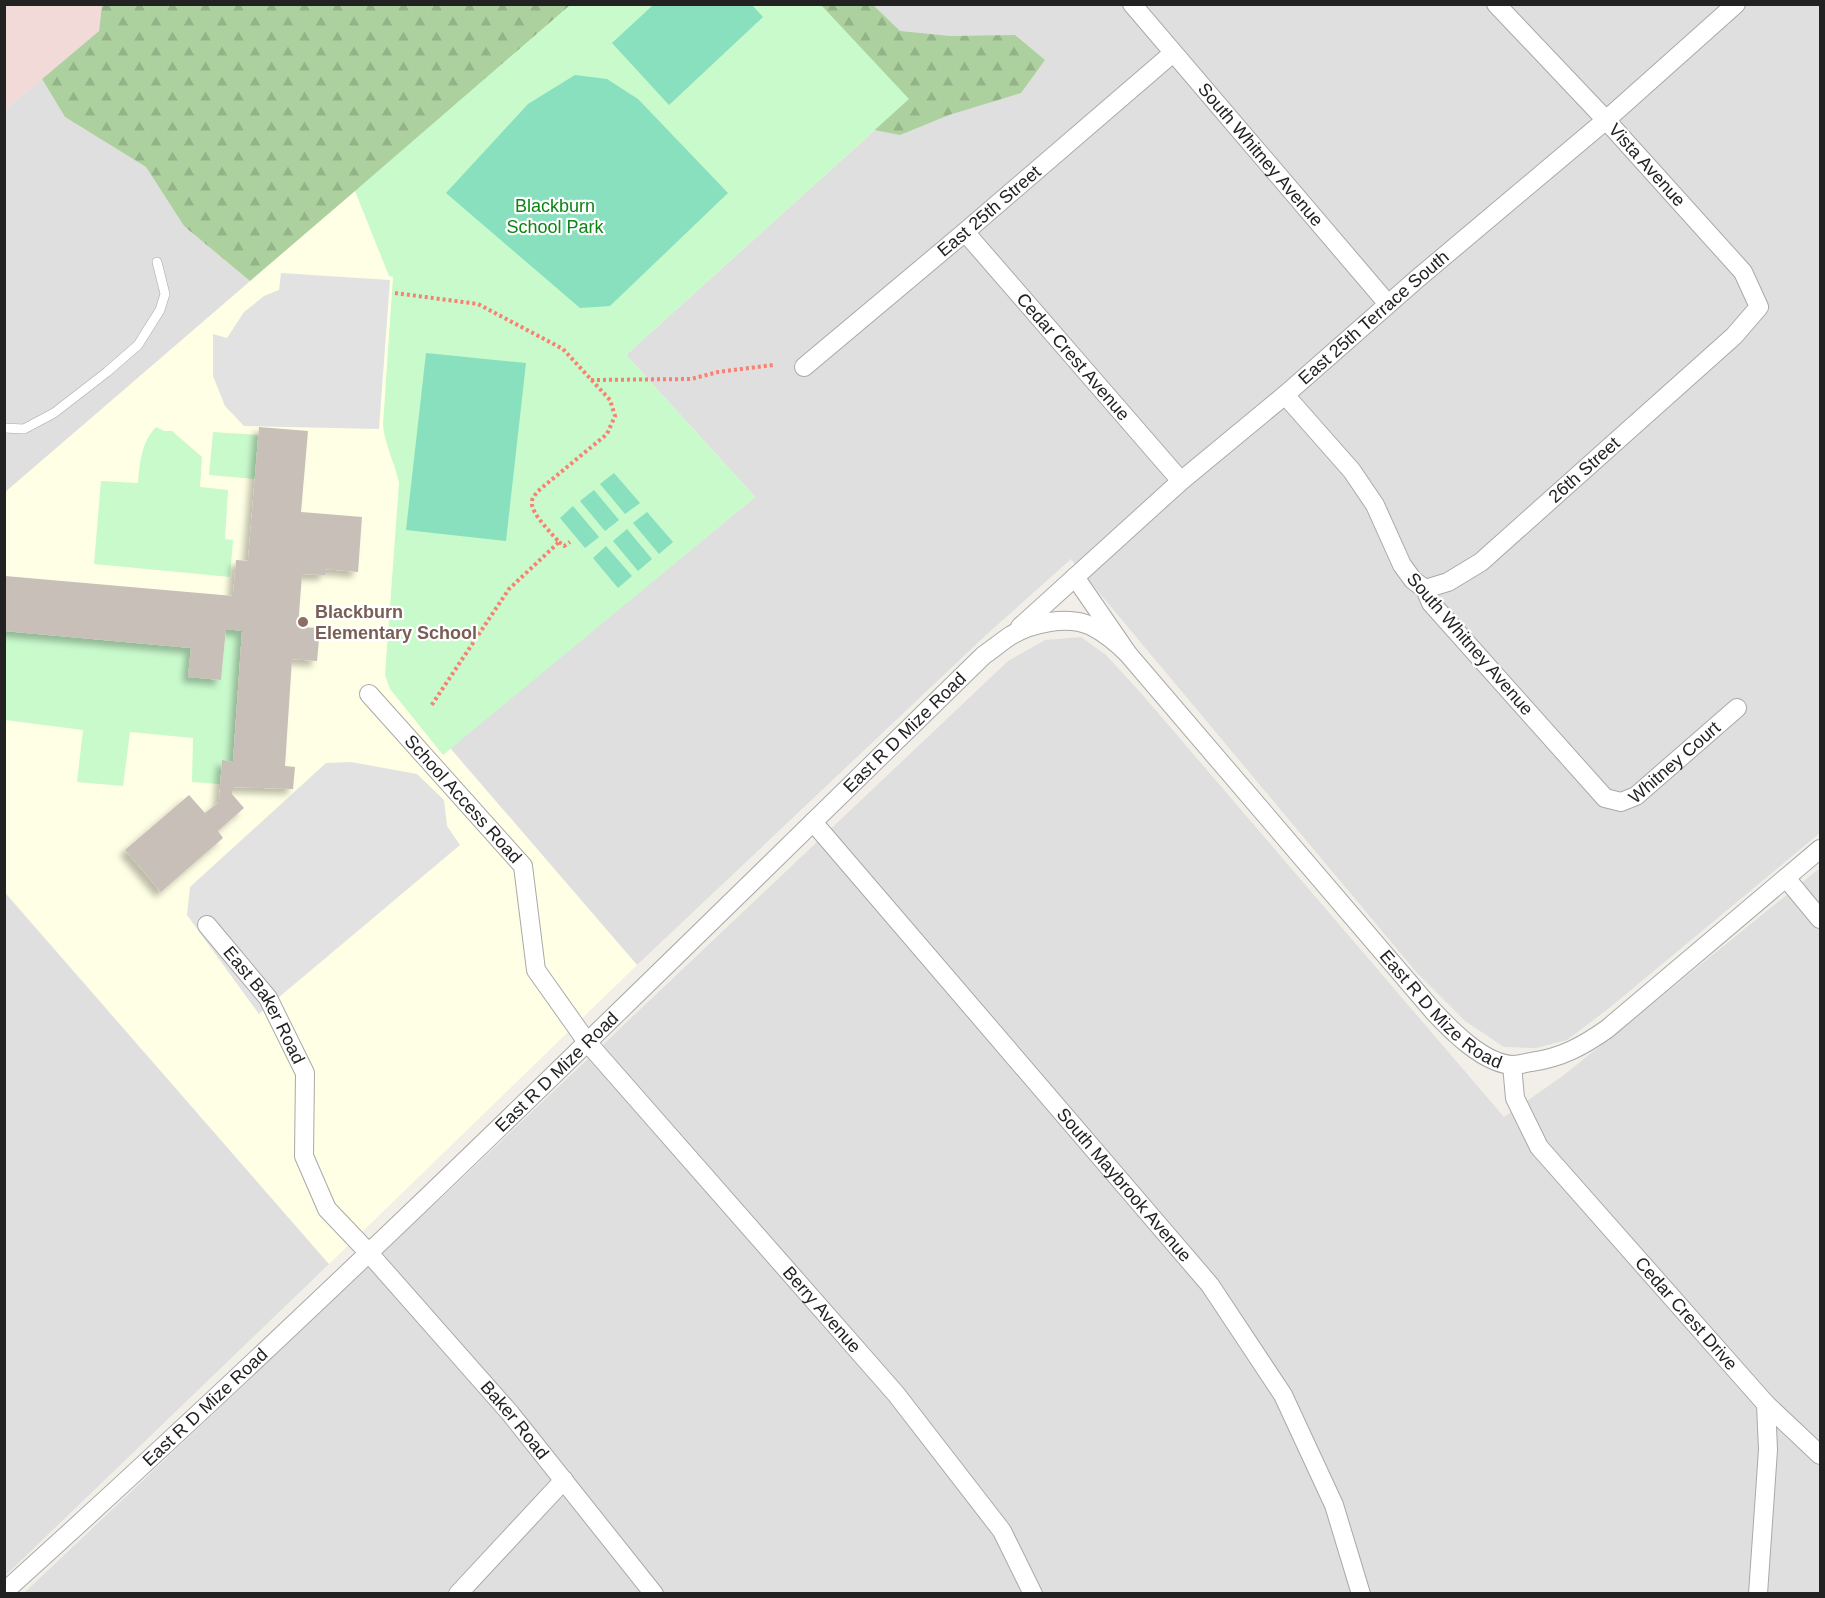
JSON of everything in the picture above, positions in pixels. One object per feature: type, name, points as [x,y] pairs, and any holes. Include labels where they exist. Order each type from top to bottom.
[{"type":"street","name":"South Whitney Avenue","points":[[1132,4],[1388,304]]},
{"type":"street","name":"Vista Avenue","points":[[1496,4],[1606,120],[1743,272],[1759,307],[1734,336]]},
{"type":"street","name":"East 25th Terrace South","points":[[1012,635],[1181,481],[1606,120],[1736,4]]},
{"type":"street","name":"East 25th Street","points":[[804,367],[965,232],[1173,52]]},
{"type":"street","name":"Cedar Crest Avenue","points":[[965,232],[1181,481]]},
{"type":"street","name":"26th Street","points":[[1425,589],[1448,582],[1481,562],[1734,336]]},
{"type":"street","name":"South Whitney Avenue","points":[[1285,395],[1352,471],[1375,504],[1402,565],[1413,580],[1425,589],[1431,603],[1605,798]]},
{"type":"street","name":"East R D Mize Road","points":[[1075,578],[1128,654],[1434,1012],[1453,1032],[1474,1049],[1490,1058],[1512,1065],[1562,1056],[1582,1046],[1607,1029],[1821,849]]},
{"type":"street","name":"East R D Mize Road","points":[[4,1592],[144,1466],[588,1042],[984,655],[1012,635],[1041,624],[1064,621],[1089,625],[1110,637],[1128,654]]},
{"type":"street","name":"School Access Road","points":[[369,694],[524,866],[536,970],[588,1042]]},
{"type":"street","name":"Whitney Court","points":[[1605,798],[1621,802],[1636,796],[1737,708]]},
{"type":"street","name":"South Maybrook Avenue","points":[[813,822],[1210,1285],[1282,1395],[1334,1505],[1361,1593]]},
{"type":"street","points":[[1786,878],[1821,919]]},
{"type":"street","name":"East Baker Road","points":[[207,925],[268,998],[305,1073],[304,1156],[327,1209],[368,1252]]},
{"type":"street","name":"Berry Avenue","points":[[588,1042],[896,1394],[1002,1531],[1033,1593]]},
{"type":"street","name":"Cedar Crest Drive","points":[[1512,1065],[1515,1098],[1539,1147],[1766,1404],[1821,1455]]},
{"type":"street","name":"Baker Road","points":[[368,1252],[510,1413],[654,1593]]},
{"type":"street","points":[[1758,1593],[1768,1450],[1766,1404]]},
{"type":"street","points":[[458,1593],[564,1480]]},
{"type":"lane","points":[[4,428],[24,429],[54,413],[138,345],[160,310],[165,294],[157,262]]},
{"type":"path","points":[[396,294],[478,304],[563,350],[610,400],[615,416],[603,439],[538,491],[533,498],[534,511],[559,542],[564,546],[570,543]]},
{"type":"path","points":[[590,380],[690,379],[718,372],[773,365]]},
{"type":"path","points":[[431,706],[509,589],[559,542]]},
{"type":"shaded area","points":[[5,5],[102,5],[99,31],[5,110]]},
{"type":"shaded area","points":[[821,5],[1820,5],[1820,833],[1608,1009],[1567,1040],[1536,1048],[1504,1047],[1465,1021],[1417,973],[1071,559],[985,636],[637,965],[450,748],[754,497],[625,355],[909,99]]},
{"type":"shaded area","points":[[42,79],[65,117],[146,167],[184,226],[250,281],[5,493],[5,110]]},
{"type":"shaded area","name":"Blackburn Elementary School","points":[[909,99],[626,355],[755,497],[450,748],[637,965],[329,1264],[5,892],[4,493],[355,191]]},
{"type":"shaded area","points":[[281,273],[390,280],[379,429],[244,426],[225,406],[213,376],[213,334],[227,338],[244,312],[264,296],[279,290]]},
{"type":"shaded area","points":[[1081,637],[1106,655],[1141,693],[1504,1117],[1564,1075],[1820,868],[1820,1593],[23,1594],[1008,661],[1045,640]]},
{"type":"shaded area","points":[[351,762],[417,774],[444,800],[447,826],[460,845],[259,1014],[187,915],[190,887],[326,763]]},
{"type":"shaded area","points":[[4,892],[329,1264],[5,1576],[4,1576]]},
{"type":"green space","points":[[102,5],[624,5],[405,184],[355,191],[250,281],[184,226],[146,167],[65,117],[42,79],[99,31]]},
{"type":"green space","name":"Blackburn School Park","points":[[570,5],[821,5],[909,99],[626,355],[755,497],[443,755],[390,689],[385,675],[399,483],[383,425],[393,277],[389,276],[355,191]]},
{"type":"green space","points":[[653,5],[752,5],[763,17],[669,105],[612,43]]},
{"type":"green space","points":[[775,5],[873,5],[900,31],[950,36],[1015,35],[1045,60],[1021,93],[949,115],[900,135],[854,126]]},
{"type":"green space","points":[[575,75],[607,79],[638,99],[728,193],[610,306],[580,308],[446,193],[528,104]]},
{"type":"green space","points":[[426,353],[526,363],[506,541],[406,530]]},
{"type":"green space","points":[[156,427],[164,431],[172,431],[202,457],[200,487],[228,490],[225,539],[233,540],[230,577],[94,564],[101,481],[138,483],[144,446]]},
{"type":"green space","points":[[213,432],[258,435],[255,479],[209,475]]},
{"type":"green space","points":[[614,473],[640,503],[625,514],[600,484]]},
{"type":"green space","points":[[594,490],[619,520],[605,531],[580,501]]},
{"type":"green space","points":[[573,506],[599,537],[585,548],[560,518]]},
{"type":"green space","points":[[647,512],[673,542],[659,554],[633,523]]},
{"type":"green space","points":[[627,529],[652,559],[638,571],[613,541]]},
{"type":"green space","points":[[606,546],[632,576],[618,588],[593,558]]},
{"type":"green space","points":[[226,629],[242,631],[233,762],[222,761],[220,784],[192,782],[193,738],[130,732],[123,786],[77,782],[83,730],[5,720],[5,631],[191,648],[188,677],[221,680]]},
{"type":"building","name":"Blackburn Elementary School","points":[[259,427],[308,431],[301,512],[362,517],[358,572],[325,569],[325,575],[302,574],[298,627],[320,628],[317,661],[292,659],[285,766],[295,767],[293,789],[232,787],[232,794],[244,808],[218,831],[223,838],[161,892],[125,850],[189,795],[205,813],[219,802],[222,760],[233,762],[242,631],[226,629],[221,680],[188,677],[191,648],[4,631],[5,576],[233,596],[236,560],[248,561]]},
{"type":"place","name":"Blackburn Elementary School","points":[[303,622]]}]
